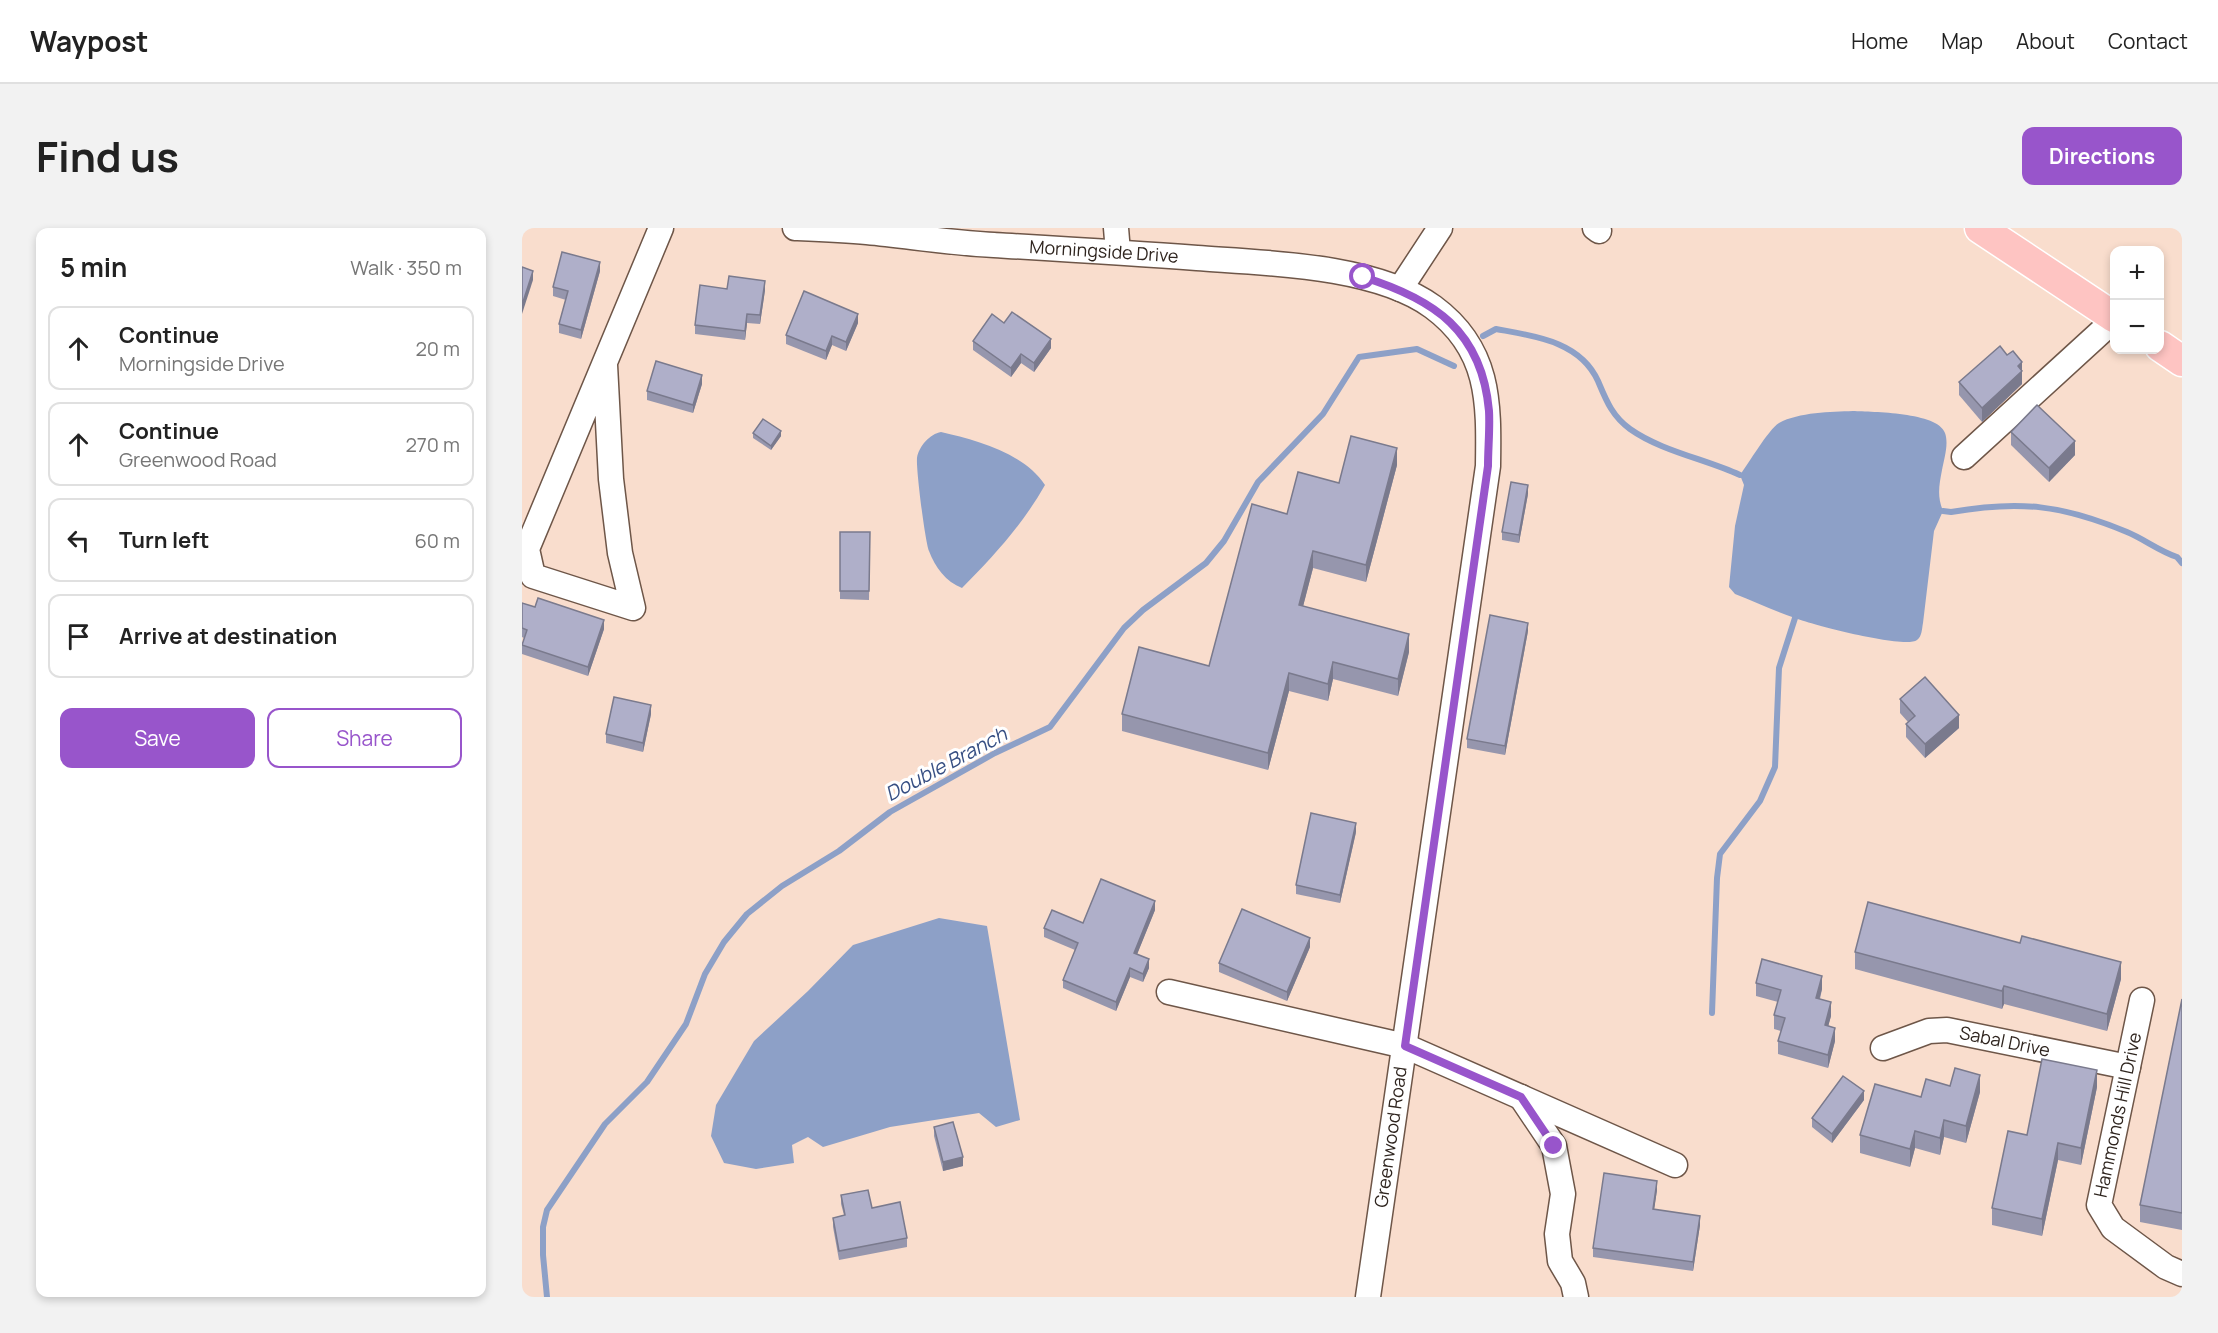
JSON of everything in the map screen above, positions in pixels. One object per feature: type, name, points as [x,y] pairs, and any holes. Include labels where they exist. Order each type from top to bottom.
[{"type":"main road","points":[[1980,228],[2110,316]]},
{"type":"street","points":[[605,365],[611,479],[620,553],[633,608],[533,576],[527,549],[661,228]]},
{"type":"street","name":"Morningside Drive","points":[[795,228],[865,232],[990,245],[1286,264],[1363,277],[1405,292]]},
{"type":"street","points":[[1116,228],[1118,252]]},
{"type":"street","points":[[1405,292],[1440,228]]},
{"type":"street","name":"Greenwood Road","points":[[1368,1297],[1488,466],[1489,412],[1483,376],[1471,348],[1435,308],[1405,292]]},
{"type":"street","points":[[1964,457],[2110,324]]},
{"type":"street","points":[[1169,992],[1405,1046],[1675,1165]]},
{"type":"street","name":"Hammonds Hill Drive","points":[[2142,1000],[2099,1205],[2113,1228],[2166,1267],[2182,1274]]},
{"type":"street","name":"Sabal Drive","points":[[1883,1048],[1929,1031],[1947,1030],[2128,1067]]},
{"type":"street","points":[[1521,1097],[1554,1146],[1563,1194],[1557,1234],[1560,1261],[1573,1283],[1576,1297]]},
{"type":"water","points":[[1853,411],[1918,417],[1940,426],[1945,433],[1946,447],[1939,491],[1943,511],[1934,531],[1922,630],[1917,640],[1909,642],[1878,639],[1820,626],[1735,594],[1729,587],[1735,526],[1744,485],[1740,475],[1764,439],[1779,423],[1787,419],[1815,413]]},
{"type":"water","points":[[941,432],[984,444],[1012,456],[1025,464],[1045,485],[1007,540],[962,588],[946,578],[931,557],[921,505],[918,454],[929,438]]},
{"type":"water","points":[[939,918],[987,926],[1020,1120],[996,1127],[979,1113],[890,1127],[823,1147],[808,1137],[792,1145],[794,1163],[756,1169],[724,1163],[711,1136],[716,1105],[754,1041],[853,945]]},
{"type":"building","points":[[562,252],[600,262],[581,330],[559,324],[568,291],[553,287]]},
{"type":"building","points":[[522,267],[533,271],[522,305]]},
{"type":"building","points":[[729,276],[765,281],[760,315],[747,314],[745,331],[695,325],[700,285],[727,289]]},
{"type":"building","points":[[804,291],[858,314],[846,342],[832,336],[826,351],[786,335]]},
{"type":"building","points":[[1012,312],[1051,339],[1034,363],[1021,354],[1011,368],[973,341],[992,314],[1004,323]]},
{"type":"building","points":[[2000,346],[2007,355],[2013,351],[2022,362],[2018,366],[2022,371],[1982,408],[1959,382]]},
{"type":"building","points":[[656,361],[702,375],[693,405],[647,391]]},
{"type":"building","points":[[2037,405],[2075,441],[2049,468],[2011,432]]},
{"type":"building","points":[[763,419],[781,431],[771,446],[753,433]]},
{"type":"building","points":[[1351,436],[1397,448],[1366,565],[1313,551],[1299,605],[1409,634],[1398,679],[1333,662],[1328,684],[1289,673],[1268,753],[1122,714],[1139,647],[1209,666],[1252,504],[1287,514],[1298,472],[1339,483]]},
{"type":"building","points":[[1511,482],[1528,485],[1519,535],[1502,532]]},
{"type":"building","points":[[840,532],[870,532],[869,591],[840,591]]},
{"type":"building","points":[[538,598],[604,620],[588,667],[522,645],[527,630],[522,628],[522,603],[535,607]]},
{"type":"building","points":[[1490,615],[1528,623],[1505,746],[1467,739]]},
{"type":"building","points":[[1925,677],[1959,715],[1925,744],[1906,724],[1915,716],[1900,699]]},
{"type":"building","points":[[614,697],[651,705],[643,743],[606,734]]},
{"type":"building","points":[[1311,813],[1356,823],[1340,895],[1296,885]]},
{"type":"building","points":[[1101,879],[1155,901],[1134,953],[1149,959],[1143,974],[1130,968],[1116,1002],[1063,980],[1078,943],[1044,928],[1052,910],[1083,923]]},
{"type":"building","points":[[1868,902],[2020,943],[2022,936],[2121,962],[2107,1014],[2004,986],[2002,991],[1855,952]]},
{"type":"building","points":[[1242,909],[1310,938],[1287,992],[1219,963]]},
{"type":"building","points":[[1762,959],[1822,976],[1816,998],[1831,1002],[1825,1025],[1835,1028],[1828,1055],[1778,1041],[1785,1018],[1774,1015],[1781,990],[1756,983]]},
{"type":"building","points":[[2182,999],[2182,1213],[2140,1205]]},
{"type":"building","points":[[2042,1059],[2097,1070],[2081,1148],[2058,1143],[2042,1219],[1992,1208],[2008,1131],[2027,1135]]},
{"type":"building","points":[[1955,1068],[1980,1075],[1966,1126],[1944,1120],[1940,1138],[1915,1131],[1910,1149],[1860,1135],[1875,1084],[1921,1097],[1926,1079],[1950,1086]]},
{"type":"building","points":[[1843,1076],[1864,1091],[1832,1134],[1812,1118]]},
{"type":"building","points":[[953,1122],[963,1157],[943,1162],[934,1127]]},
{"type":"building","points":[[1604,1173],[1657,1181],[1653,1209],[1700,1216],[1693,1262],[1593,1248]]},
{"type":"building","points":[[868,1190],[872,1208],[900,1202],[907,1238],[839,1251],[833,1218],[845,1215],[841,1195]]},
{"type":"waterway","name":"Double Branch","points":[[1483,336],[1496,329],[1540,338],[1568,349],[1590,368],[1610,407],[1630,429],[1669,449],[1740,475]]},
{"type":"waterway","name":"Double Branch","points":[[547,1297],[543,1255],[543,1227],[547,1210],[605,1124],[647,1082],[686,1024],[705,974],[724,942],[747,914],[782,886],[839,851],[890,812],[995,753],[1050,727],[1124,628],[1143,610],[1206,563],[1224,541],[1258,482],[1323,414],[1359,357],[1417,349],[1454,366]]},
{"type":"waterway","name":"Double Branch","points":[[1943,511],[1998,506],[2040,507],[2061,511],[2127,532],[2177,557],[2182,563]]},
{"type":"waterway","points":[[1712,1013],[1720,854],[1760,801],[1775,767],[1779,668],[1795,618]]},
{"type":"route","points":[[1363,277],[1420,298],[1435,308],[1452,325],[1471,348],[1483,376],[1489,412],[1488,466],[1405,1046],[1521,1097],[1554,1146]]}]
